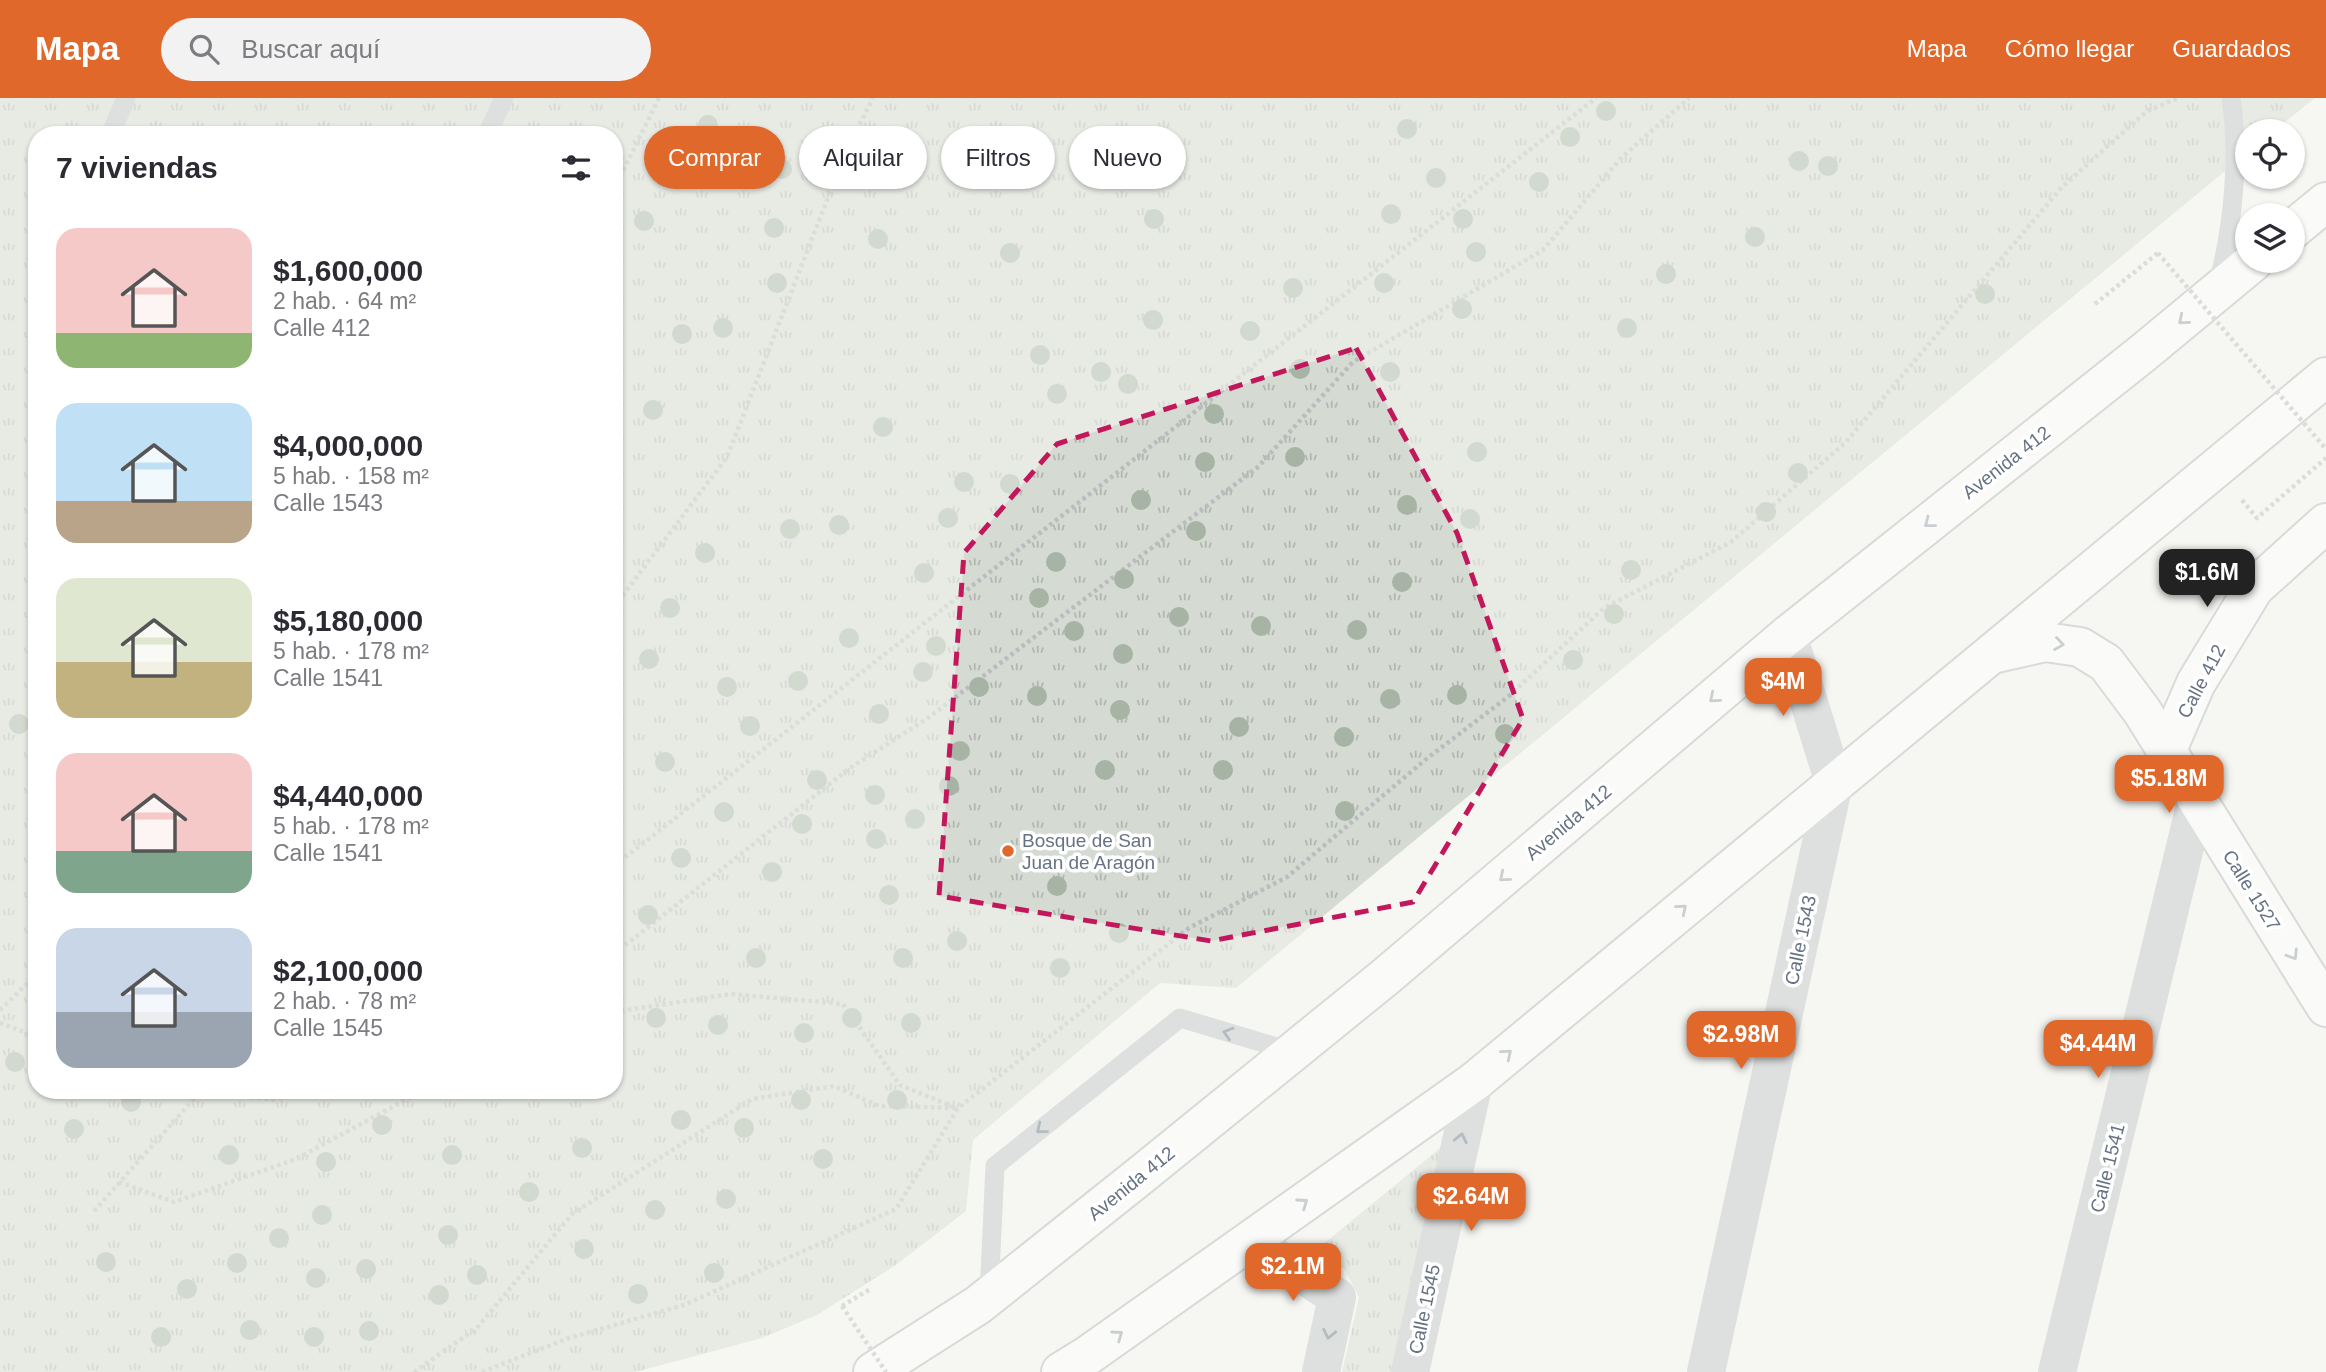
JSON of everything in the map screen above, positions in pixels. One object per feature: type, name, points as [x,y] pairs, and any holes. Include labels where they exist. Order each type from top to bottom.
[{"type":"main road","points":[[2305,219],[2326,202]]},
{"type":"main road","name":"Avenida 412","points":[[873,1372],[989,1296],[1293,1052],[1788,635],[2239,273]]},
{"type":"main road","points":[[1075,1367],[1474,1082],[2326,377]]},
{"type":"main road","name":"Calle 412","points":[[2166,752],[2196,683],[2254,588],[2326,523]]},
{"type":"main road","name":"Calle 1527","points":[[1992,654],[2045,642],[2080,647],[2106,663],[2143,711],[2196,802],[2326,1007]]},
{"type":"street","name":"Calle 1543","points":[[1706,1372],[1835,783],[1788,635]]},
{"type":"street","name":"Calle 1541","points":[[2057,1372],[2196,802]]},
{"type":"street","name":"Calle 1545","points":[[1410,1372],[1474,1082]]},
{"type":"street","points":[[1251,1241],[1337,1297],[1321,1372]]},
{"type":"lane","points":[[114,126],[127,98]]},
{"type":"lane","points":[[491,126],[504,98]]},
{"type":"lane","points":[[2217,291],[2228,245],[2233,177],[2231,98]]},
{"type":"lane","points":[[989,1296],[995,1166],[1180,1018],[1293,1052]]},
{"type":"path","points":[[623,172],[659,98]]},
{"type":"path","points":[[623,595],[727,457],[847,149],[873,98]]},
{"type":"path","points":[[623,859],[1596,98]]},
{"type":"path","points":[[623,947],[850,768],[928,718],[1258,467],[1353,362],[1544,250],[1622,157],[1689,98]]},
{"type":"path","points":[[482,1372],[569,1338],[684,1305],[896,1209],[958,1108],[1189,928],[1287,877],[1425,760],[1509,696],[1604,608],[1731,542],[1845,443],[2062,187],[2147,111],[2178,98]]},
{"type":"path","points":[[2095,304],[2158,253],[2326,449]]},
{"type":"path","points":[[2258,518],[2326,458]]},
{"type":"path","points":[[0,1010],[28,983]]},
{"type":"path","points":[[623,1011],[731,994],[843,1004],[900,1085],[958,1108]]},
{"type":"path","points":[[0,1023],[28,1034]]},
{"type":"path","points":[[414,1372],[477,1328],[572,1214],[752,1099],[834,1086],[879,1106],[958,1108]]},
{"type":"path","points":[[94,1211],[194,1099]]},
{"type":"path","points":[[120,1182],[174,1202],[296,1159],[407,1099]]},
{"type":"path","points":[[872,1288],[842,1306],[886,1372]]},
{"type":"highlighted area","points":[[1356,348],[1457,533],[1523,719],[1413,902],[1211,941],[939,896],[964,553],[1057,444]]},
{"type":"green space","name":"Bosque de San Juan de Aragón","points":[[0,98],[2315,98],[2289,119],[2235,119],[2235,163],[1236,988],[1160,983],[973,1140],[966,1211],[896,1265],[817,1315],[762,1338],[636,1372],[0,1372]]},
{"type":"green space","points":[[1450,1140],[1400,1372],[1342,1372],[1359,1297],[1345,1270],[1316,1250]]},
{"type":"place","name":"Bosque de San Juan de Aragón","points":[[1008,851]]}]
